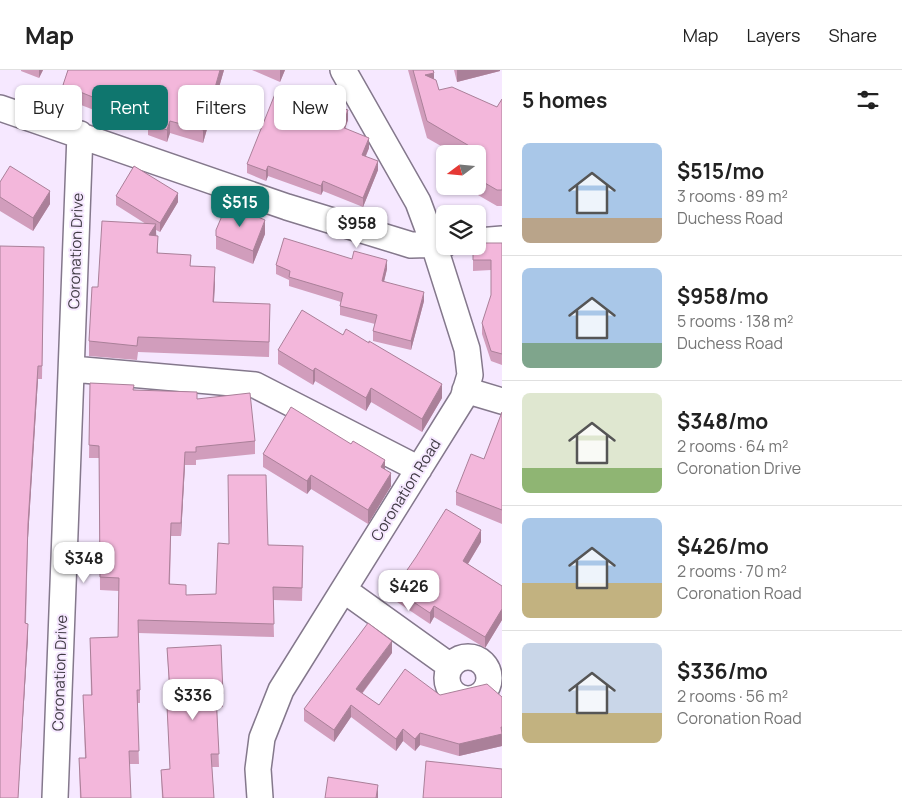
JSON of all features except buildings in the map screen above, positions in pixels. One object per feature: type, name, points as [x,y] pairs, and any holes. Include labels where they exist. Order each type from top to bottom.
[{"type":"street","name":"Coronation Road","points":[[343,70],[436,236]]},
{"type":"street","points":[[0,108],[296,210],[411,245],[436,244]]},
{"type":"street","name":"Coronation Drive","points":[[55,798],[80,134]]},
{"type":"street","points":[[486,240],[502,239]]},
{"type":"street","name":"Coronation Road","points":[[260,798],[258,770],[262,738],[282,690],[463,398],[470,375],[467,349],[443,255]]},
{"type":"street","points":[[72,369],[255,385],[419,469]]},
{"type":"street","points":[[465,390],[502,401]]},
{"type":"street","points":[[344,590],[450,666]]},
{"type":"street","points":[[471,657],[482,662],[495,664],[484,693],[470,700],[462,699],[449,689],[446,681],[450,666],[459,658],[471,657]]}]
